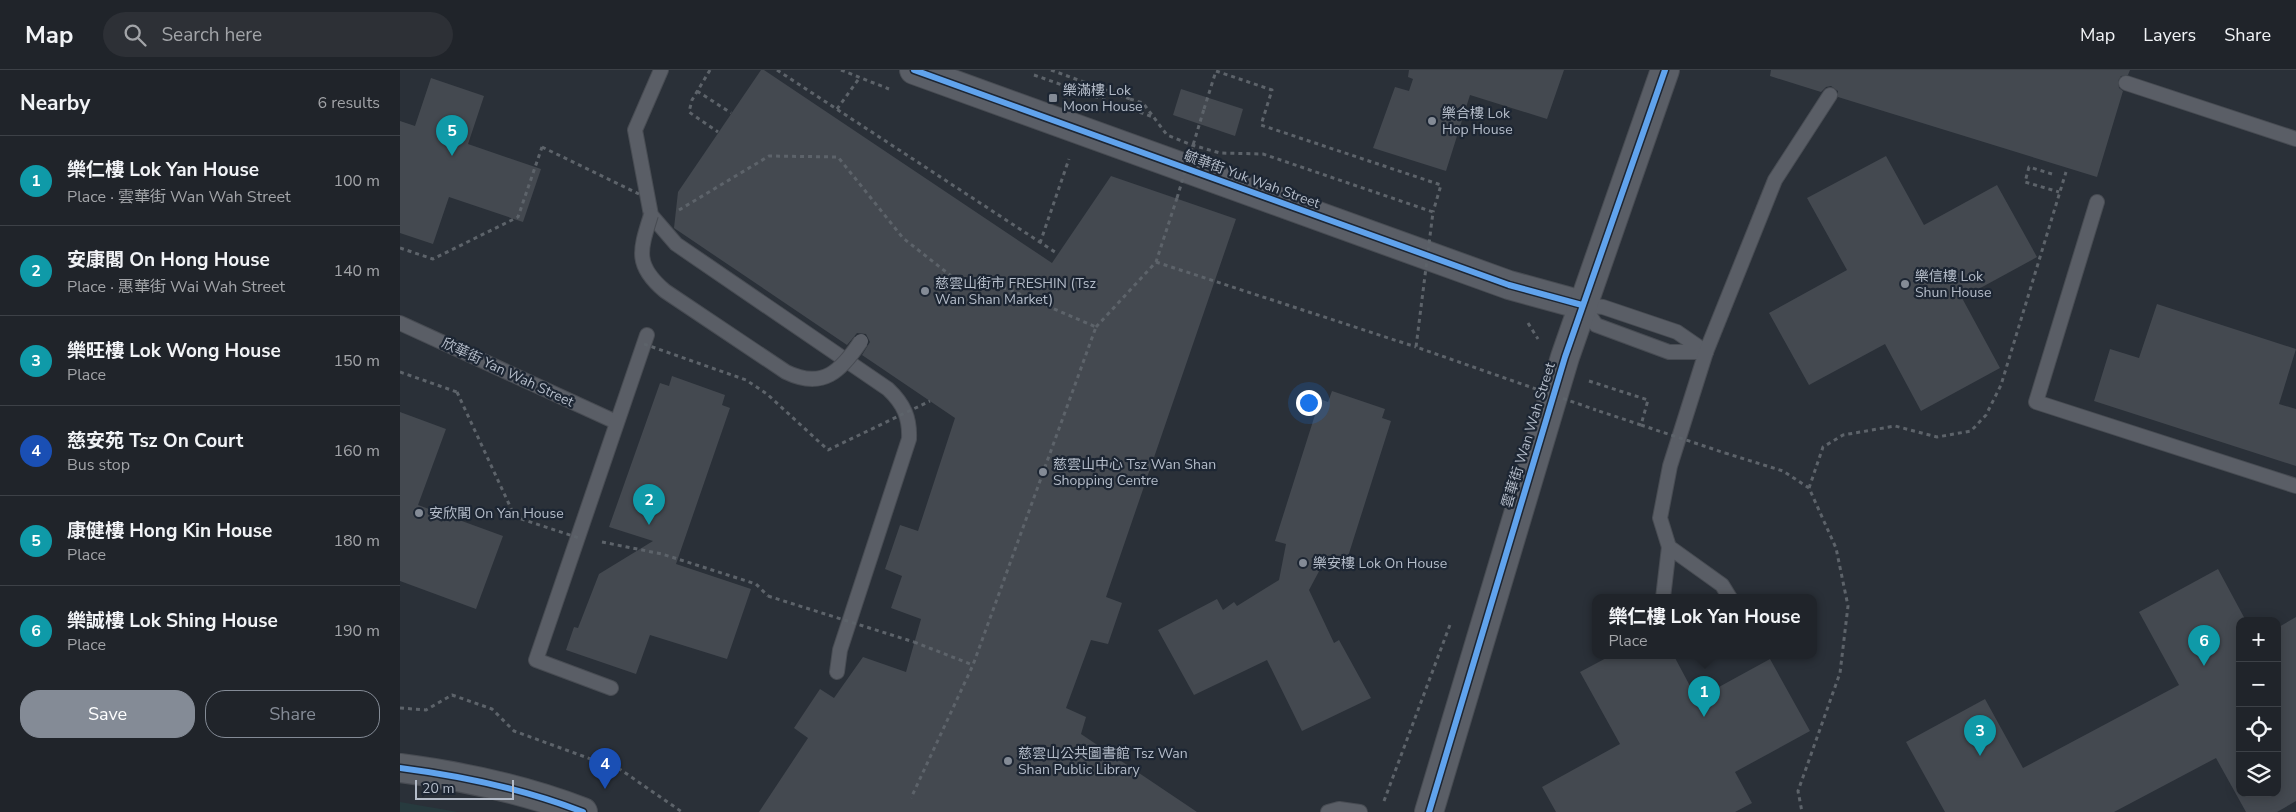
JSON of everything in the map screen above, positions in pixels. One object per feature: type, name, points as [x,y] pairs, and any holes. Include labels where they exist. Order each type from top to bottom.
[{"type":"street","name":"毓華街 Yuk Wah Street","points":[[914,70],[1509,285],[1582,305]]},
{"type":"street","name":"雲華街 Wan Wah Street","points":[[1429,812],[1562,366],[1665,70]]},
{"type":"street","points":[[400,768],[446,774],[542,796],[583,812]]},
{"type":"lane","points":[[661,70],[635,130],[651,215],[641,244],[641,258],[644,269],[652,281],[665,292],[786,372],[806,379],[827,376],[842,367],[861,340]]},
{"type":"lane","points":[[2126,82],[2296,139]]},
{"type":"lane","points":[[1663,594],[1669,547],[1660,518],[1670,466],[1706,352],[1774,180],[1830,95]]},
{"type":"lane","points":[[2097,202],[2036,402],[2296,486]]},
{"type":"lane","points":[[651,215],[676,244],[888,389],[899,400],[906,413],[910,426],[909,440],[840,650],[837,672]]},
{"type":"lane","points":[[1582,305],[1603,307],[1677,332],[1706,352]]},
{"type":"lane","points":[[1582,305],[1596,325],[1669,352],[1706,352]]},
{"type":"lane","name":"欣華街 Yan Wah Street","points":[[400,323],[616,422]]},
{"type":"lane","points":[[611,688],[536,660],[647,335]]},
{"type":"lane","points":[[1669,547],[1722,585],[1728,594]]},
{"type":"lane","points":[[1328,812],[1339,809],[1360,812]]},
{"type":"path","points":[[710,70],[692,100],[689,112],[718,132]]},
{"type":"path","points":[[777,70],[1058,254]]},
{"type":"path","points":[[1032,80],[1036,70]]},
{"type":"path","points":[[1050,70],[1144,103],[1166,135],[1192,145],[1220,153],[1263,154],[1433,212]]},
{"type":"path","points":[[911,798],[974,665],[1096,327],[1156,262],[1178,198],[1192,145],[1216,70],[1272,90],[1261,125],[1441,185],[1433,212],[1416,347]]},
{"type":"path","points":[[1034,75],[1153,117]]},
{"type":"path","points":[[836,109],[860,77]]},
{"type":"path","points":[[697,91],[731,113]]},
{"type":"path","points":[[400,248],[433,259],[518,217],[542,148],[640,195]]},
{"type":"path","points":[[676,212],[769,156],[838,157],[903,238],[955,279],[1008,290],[1096,327]]},
{"type":"path","points":[[1040,243],[1069,159]]},
{"type":"path","points":[[2052,174],[2029,167],[2025,182],[2059,192]]},
{"type":"path","points":[[1809,488],[1822,447],[1843,435],[1895,426],[1937,437],[1971,431],[1986,415],[2001,385],[2066,172]]},
{"type":"path","points":[[1156,262],[1416,347],[1640,425],[1783,471],[1809,488],[1836,548],[1848,606],[1840,673],[1798,791],[1802,812]]},
{"type":"path","points":[[400,372],[457,392],[515,517],[590,540]]},
{"type":"path","points":[[1612,388],[1648,400],[1640,425]]},
{"type":"path","points":[[599,542],[662,554],[756,584],[768,596],[914,642],[974,665]]},
{"type":"path","points":[[400,708],[426,710],[452,695],[492,709],[514,731],[621,770],[682,812]]},
{"type":"green space","points":[[400,802],[458,812],[400,812]]},
{"type":"building","name":"慈雲山中心 Tsz Wan Shan Shopping Centre","points":[[761,70],[764,70],[1052,263],[1111,176],[1236,219],[1106,597],[1122,603],[1108,644],[1091,640],[1066,708],[1086,717],[1081,734],[1197,812],[759,812],[808,738],[794,728],[820,689],[834,698],[863,657],[906,672],[921,619],[891,608],[902,576],[885,569],[900,525],[918,531],[955,418],[862,355],[870,342],[866,334],[857,333],[847,345],[674,228],[678,192]]},
{"type":"building","name":"樂合樓 Lok Hop House","points":[[1409,70],[1564,70],[1547,119],[1470,95],[1446,171],[1373,148],[1395,87],[1409,91],[1413,79],[1408,77]]},
{"type":"building","points":[[1771,70],[2130,70],[2128,75],[2121,76],[2118,81],[2119,88],[2123,91],[2097,177],[1838,97],[1838,91],[1831,86],[1826,87],[1821,92],[1770,76]]},
{"type":"building","points":[[431,78],[484,96],[468,144],[541,169],[523,222],[449,197],[433,244],[400,233],[400,121],[415,126]]},
{"type":"building","points":[[1181,89],[1243,109],[1235,136],[1173,115]]},
{"type":"building","name":"樂信樓 Lok Shun House","points":[[1886,156],[1924,225],[1997,185],[2037,257],[1962,298],[2000,368],[1921,411],[1885,344],[1809,385],[1769,313],[1847,270],[1807,198]]},
{"type":"building","points":[[2157,304],[2296,349],[2279,404],[2296,409],[2296,466],[2094,401],[2110,349],[2139,358]]},
{"type":"building","points":[[672,376],[725,395],[722,405],[730,408],[676,564],[751,589],[727,659],[650,635],[636,674],[566,650],[574,627],[578,628],[599,574],[653,541],[609,527],[660,383],[669,386]]},
{"type":"building","name":"樂安樓 Lok On House","points":[[1332,391],[1385,409],[1382,418],[1391,421],[1345,566],[1325,560],[1309,590],[1334,643],[1339,640],[1371,698],[1302,731],[1267,660],[1194,695],[1158,630],[1217,599],[1223,610],[1234,602],[1237,606],[1279,580],[1286,544],[1275,541],[1320,399],[1328,402]]},
{"type":"building","name":"安欣閣 On Yan House","points":[[400,412],[446,429],[418,505],[503,536],[476,609],[400,581]]},
{"type":"building","points":[[2218,569],[2244,617],[2236,617],[2236,794],[2216,758],[2114,812],[1945,812],[1906,742],[1985,699],[2023,768],[2179,685],[2139,612]]},
{"type":"building","points":[[2296,617],[2296,801],[2277,812],[2246,812],[2238,797],[2281,797],[2281,626]]},
{"type":"building","points":[[1604,659],[1676,659],[1697,699],[1770,659],[1810,731],[1735,772],[1752,803],[1735,812],[1556,812],[1542,787],[1620,744],[1580,672]]},
{"type":"cycle path","points":[[914,70],[1509,285],[1582,305]]},
{"type":"cycle path","points":[[1429,812],[1565,357],[1665,70]]},
{"type":"cycle path","points":[[400,768],[493,784],[583,812]]},
{"type":"place","name":"樂滿樓 Lok Moon House","points":[[1053,98]]},
{"type":"place","name":"樂合樓 Lok Hop House","points":[[1432,121]]},
{"type":"place","name":"康健樓 Hong Kin House","points":[[452,156]]},
{"type":"place","name":"樂信樓 Lok Shun House","points":[[1905,284]]},
{"type":"place","name":"慈雲山街市 FRESHIN (Tsz Wan Shan Market)","points":[[925,291]]},
{"type":"place","name":"慈雲山中心 Tsz Wan Shan Shopping Centre","points":[[1043,472]]},
{"type":"place","name":"安欣閣 On Yan House","points":[[419,513]]},
{"type":"place","name":"安康閣 On Hong House","points":[[649,525]]},
{"type":"place","name":"樂安樓 Lok On House","points":[[1303,563]]},
{"type":"place","name":"樂誠樓 Lok Shing House","points":[[2204,666]]},
{"type":"place","name":"樂仁樓 Lok Yan House","points":[[1704,717]]},
{"type":"place","name":"樂旺樓 Lok Wong House","points":[[1980,756]]},
{"type":"place","name":"慈雲山公共圖書館 Tsz Wan Shan Public Library","points":[[1008,761]]},
{"type":"place","name":"慈安苑 Tsz On Court","points":[[605,789]]}]
